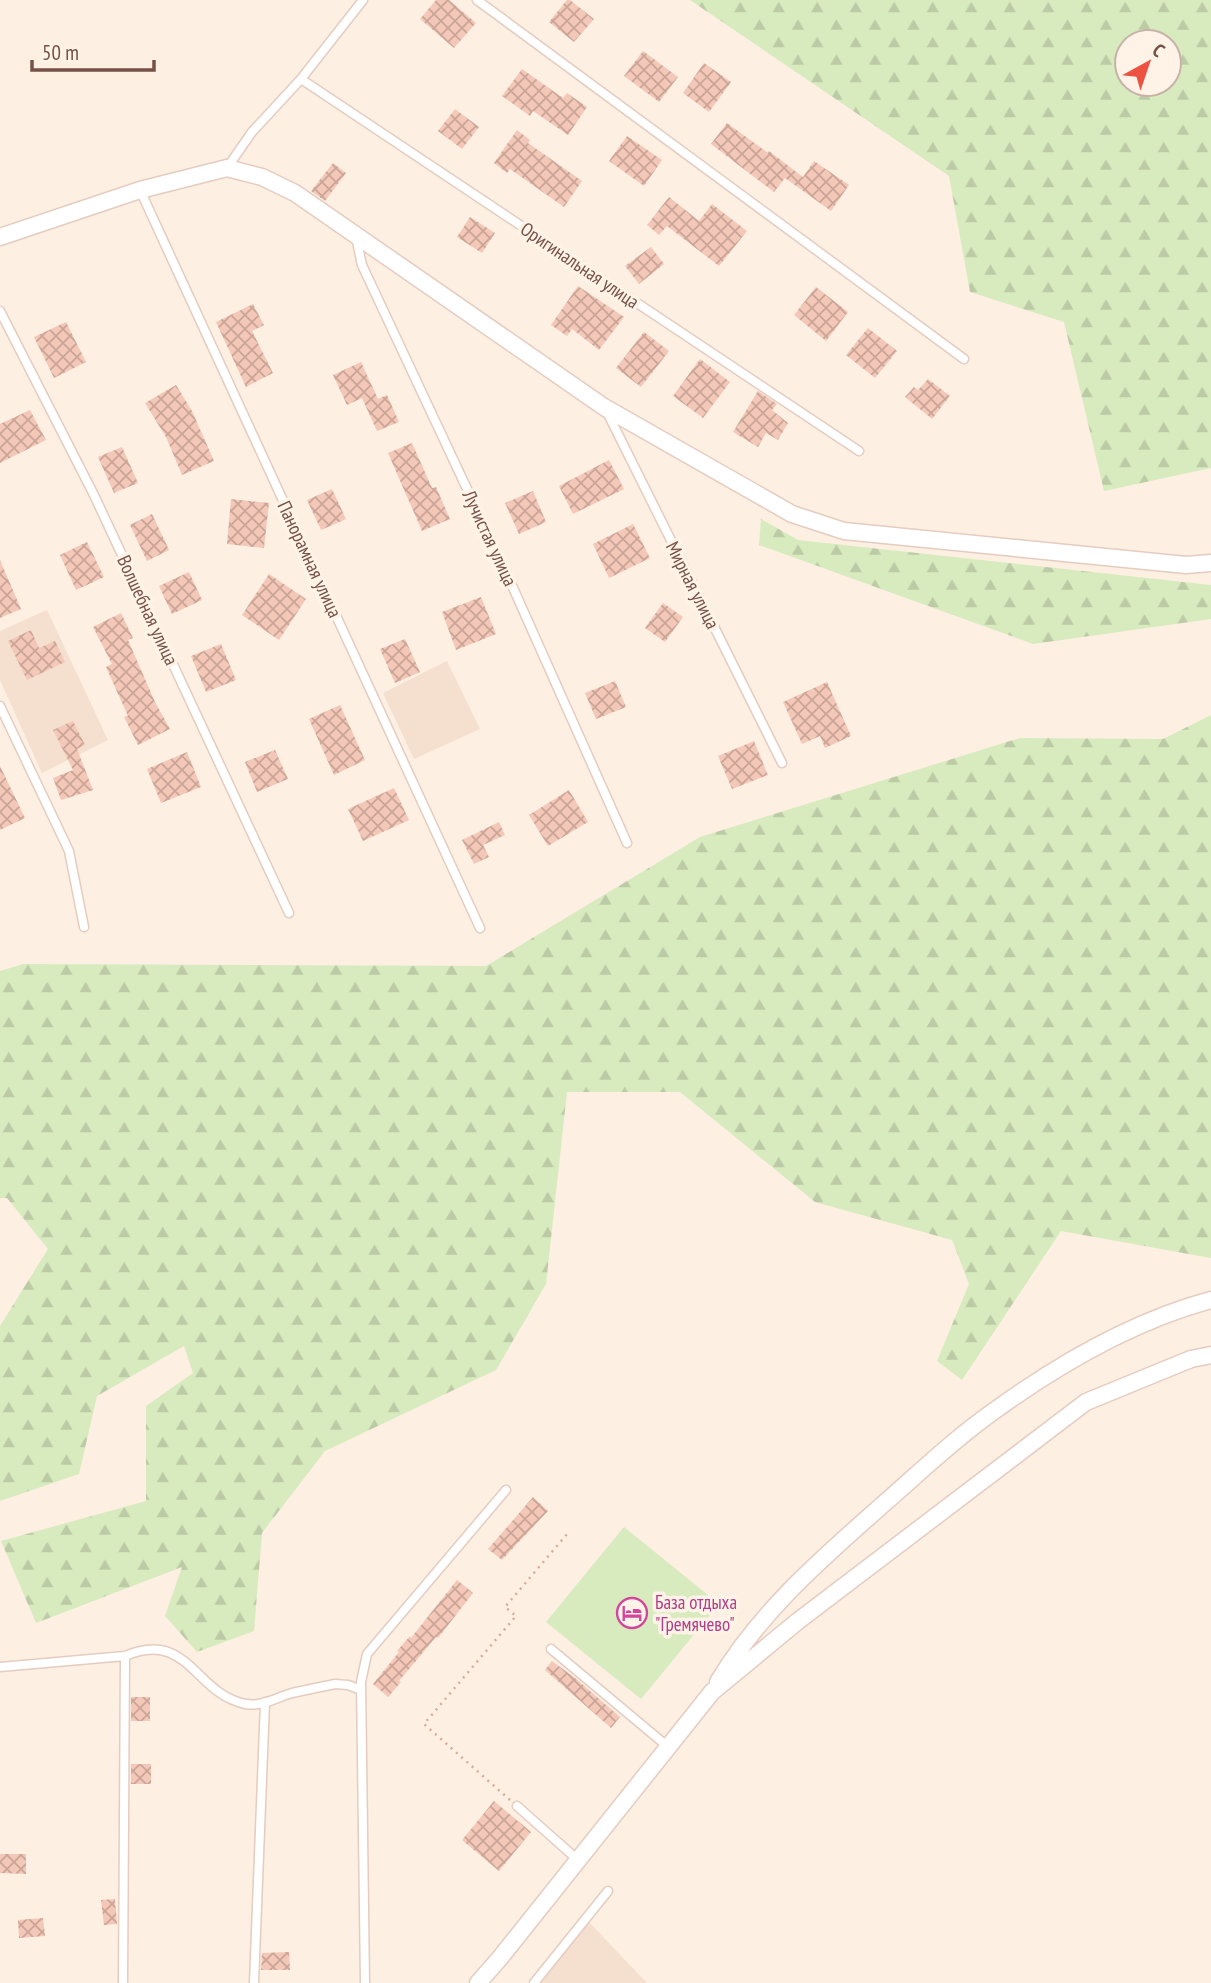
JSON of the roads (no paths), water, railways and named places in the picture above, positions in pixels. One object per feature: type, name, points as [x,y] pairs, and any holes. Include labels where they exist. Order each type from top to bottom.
[{"type":"street","points":[[0,237],[139,190],[227,168],[262,177],[295,193],[356,234],[604,407],[792,514],[845,531],[1186,565],[1211,564]]},
{"type":"street","points":[[478,1983],[712,1692],[735,1653],[769,1611],[810,1569],[992,1412],[1059,1367],[1180,1308],[1211,1300]]},
{"type":"street","points":[[712,1692],[798,1620],[1086,1402],[1191,1359],[1211,1355]]},
{"type":"lane","points":[[227,168],[252,132],[301,79],[363,0]]},
{"type":"lane","points":[[477,0],[964,359]]},
{"type":"lane","name":"Оригинальная улица","points":[[301,79],[859,451]]},
{"type":"lane","name":"Панорамная улица","points":[[139,190],[480,928]]},
{"type":"lane","name":"Лучистая улица","points":[[356,234],[362,265],[506,572],[627,843]]},
{"type":"lane","name":"Волшебная улица","points":[[0,311],[94,495],[289,913]]},
{"type":"lane","name":"Мирная улица","points":[[604,407],[782,764]]},
{"type":"lane","points":[[0,706],[69,851],[84,927]]},
{"type":"lane","points":[[365,1983],[361,1690],[367,1654],[506,1490]]},
{"type":"lane","points":[[0,1667],[125,1656],[142,1648],[161,1649],[180,1657],[209,1684],[232,1699],[248,1705],[335,1685],[348,1685],[361,1690]]},
{"type":"lane","points":[[551,1649],[667,1746]]},
{"type":"lane","points":[[123,1983],[125,1656]]},
{"type":"lane","points":[[254,1983],[265,1702]]},
{"type":"lane","points":[[517,1806],[578,1860]]},
{"type":"lane","points":[[534,1983],[608,1891]]},
{"type":"place","name":"База отдыха \"Гремячево\"","points":[[632,1613]]}]
